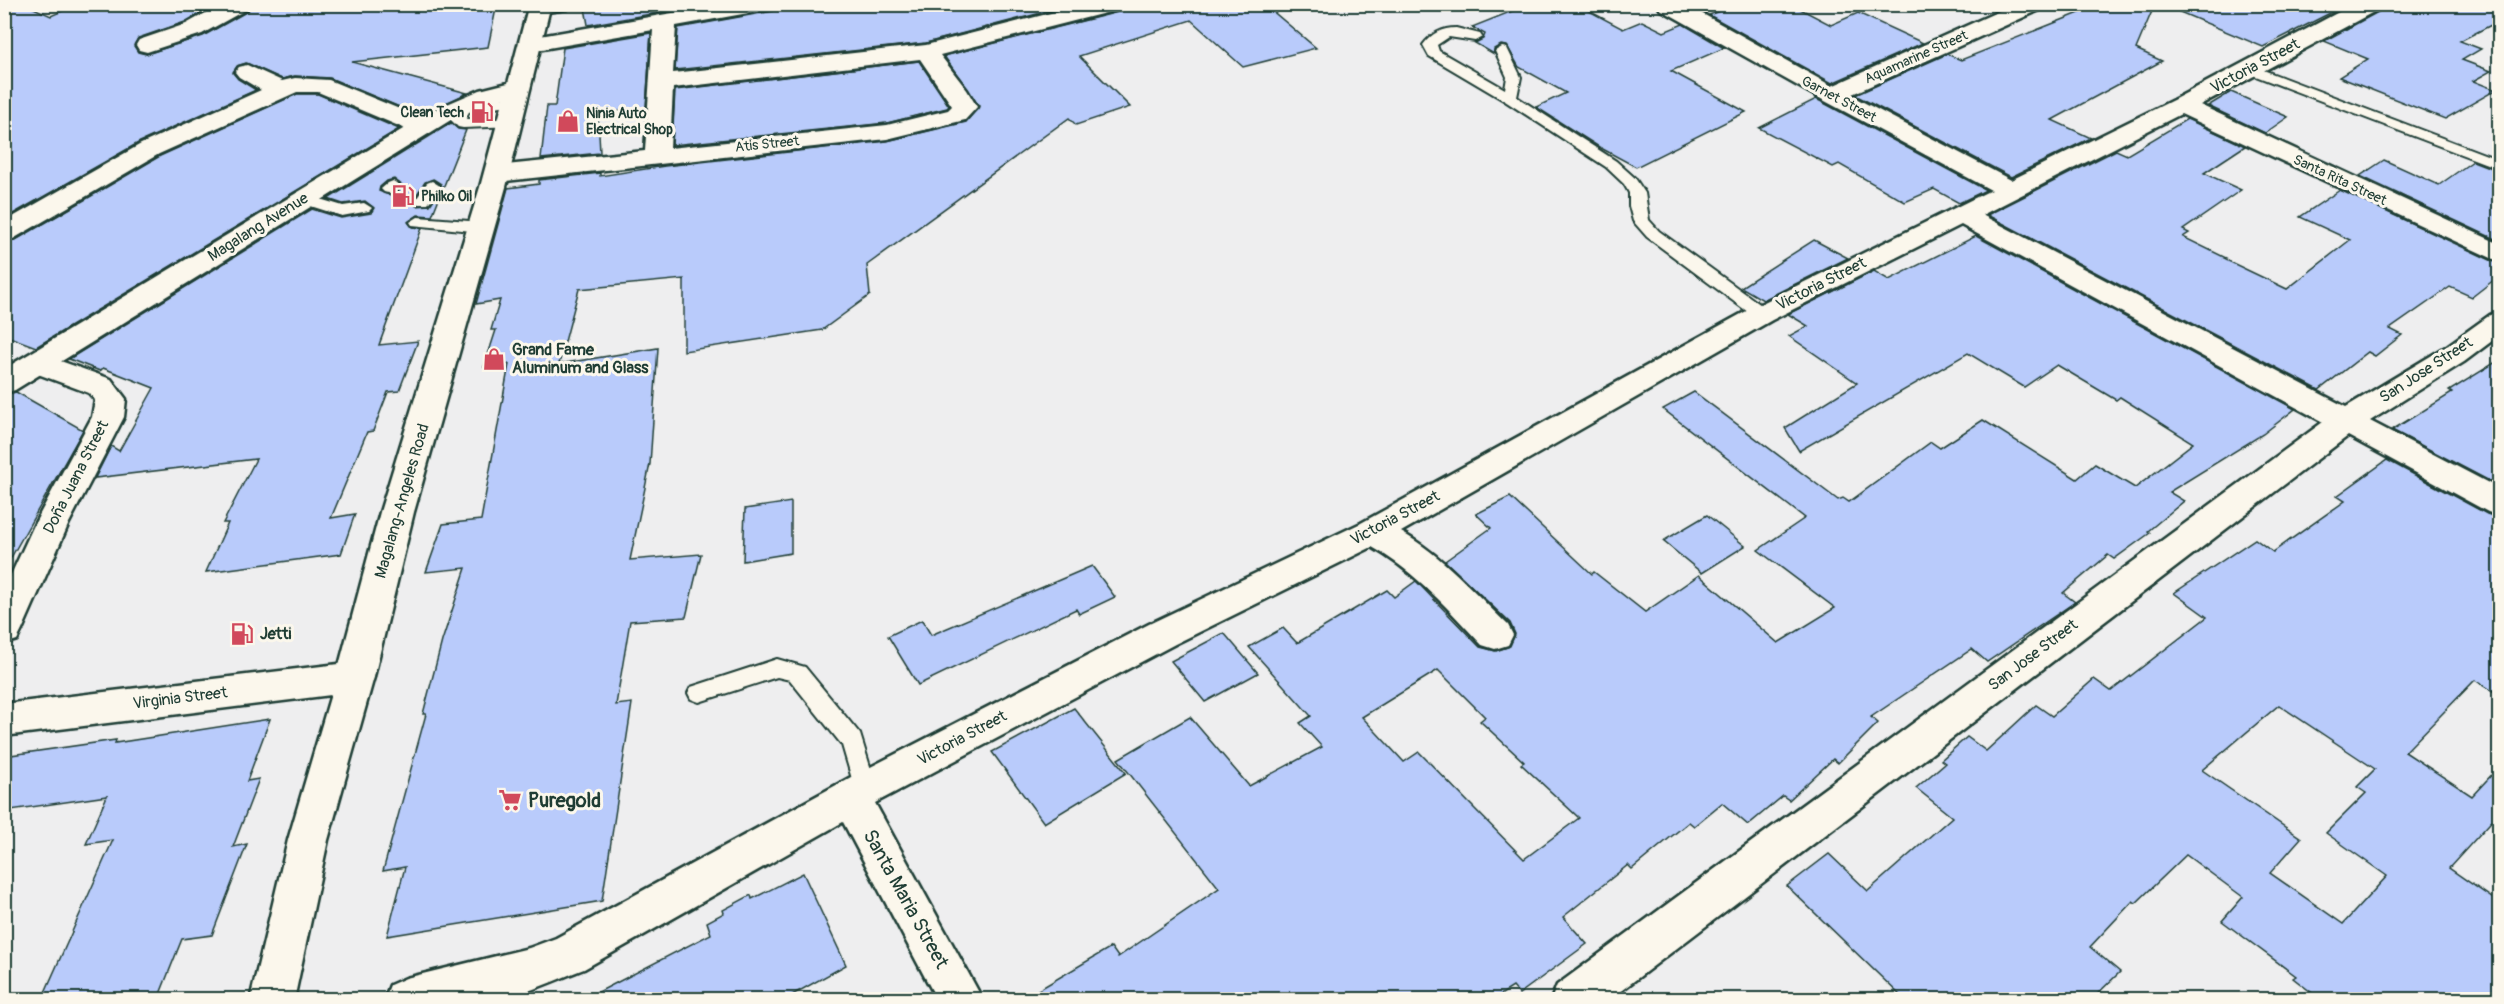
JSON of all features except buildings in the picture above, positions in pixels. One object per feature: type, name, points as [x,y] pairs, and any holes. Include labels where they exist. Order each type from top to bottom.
[{"type":"street","points":[[147,45],[194,29],[239,4]]},
{"type":"street","points":[[531,44],[765,4]]},
{"type":"street","points":[[660,82],[926,52],[1113,4]]},
{"type":"street","points":[[1677,9],[1708,4]]},
{"type":"street","name":"Aquamarine Street","points":[[1831,95],[2034,4]]},
{"type":"street","name":"Victoria Street","points":[[406,999],[529,969],[569,954],[858,793],[1162,634],[1373,532],[1762,314],[2181,105],[2371,4]]},
{"type":"street","name":"Magalang-Angeles Road","points":[[272,999],[308,840],[356,677],[398,512],[482,227],[531,44],[546,5]]},
{"type":"street","name":"Garnet Street","points":[[1677,9],[1831,95],[2012,190]]},
{"type":"street","points":[[657,155],[665,22]]},
{"type":"street","name":"Atis Street","points":[[497,174],[887,132],[956,115],[965,107],[959,95],[926,52]]},
{"type":"street","points":[[247,72],[266,84],[282,89]]},
{"type":"street","points":[[4,233],[150,149],[295,85],[321,85],[422,127]]},
{"type":"street","name":"Magalang Avenue","points":[[4,383],[422,127],[465,106],[515,104]]},
{"type":"street","name":"Santa Rita Street","points":[[2181,105],[2499,254]]},
{"type":"street","points":[[1961,214],[2499,504]]},
{"type":"street","name":"San Jose Street","points":[[1573,999],[2345,422],[2454,355],[2499,321]]},
{"type":"street","name":"Doña Juana Street","points":[[4,630],[52,523],[108,417],[111,399],[100,386],[38,363]]},
{"type":"street","points":[[1373,532],[1407,551],[1436,575],[1495,635]]},
{"type":"street","name":"Virginia Street","points":[[4,720],[356,677]]},
{"type":"street","name":"Santa Maria Street","points":[[858,793],[961,999]]},
{"type":"lane","points":[[1475,37],[1460,32],[1448,32],[1435,38],[1430,45],[1434,53],[1510,98],[1624,175],[1637,193],[1637,206],[1641,221],[1653,234],[1762,314]]},
{"type":"lane","points":[[1502,51],[1514,76],[1510,98]]},
{"type":"lane","points":[[2250,69],[2499,165]]},
{"type":"lane","points":[[465,106],[458,120],[463,124],[515,104]]},
{"type":"lane","points":[[423,201],[432,186]]},
{"type":"lane","points":[[303,199],[342,211],[364,208]]},
{"type":"lane","points":[[418,222],[482,227]]},
{"type":"lane","points":[[699,693],[777,668],[797,673],[852,741],[858,793]]},
{"type":"place","name":"Clean Tech","points":[[482,112]]},
{"type":"place","name":"Ninia Auto Electrical Shop","points":[[568,121]]},
{"type":"place","name":"Philko Oil","points":[[403,196]]},
{"type":"place","name":"Grand Fame Aluminum and Glass","points":[[494,359]]},
{"type":"place","name":"Jetti","points":[[242,634]]},
{"type":"place","name":"Puregold","points":[[510,800]]}]
